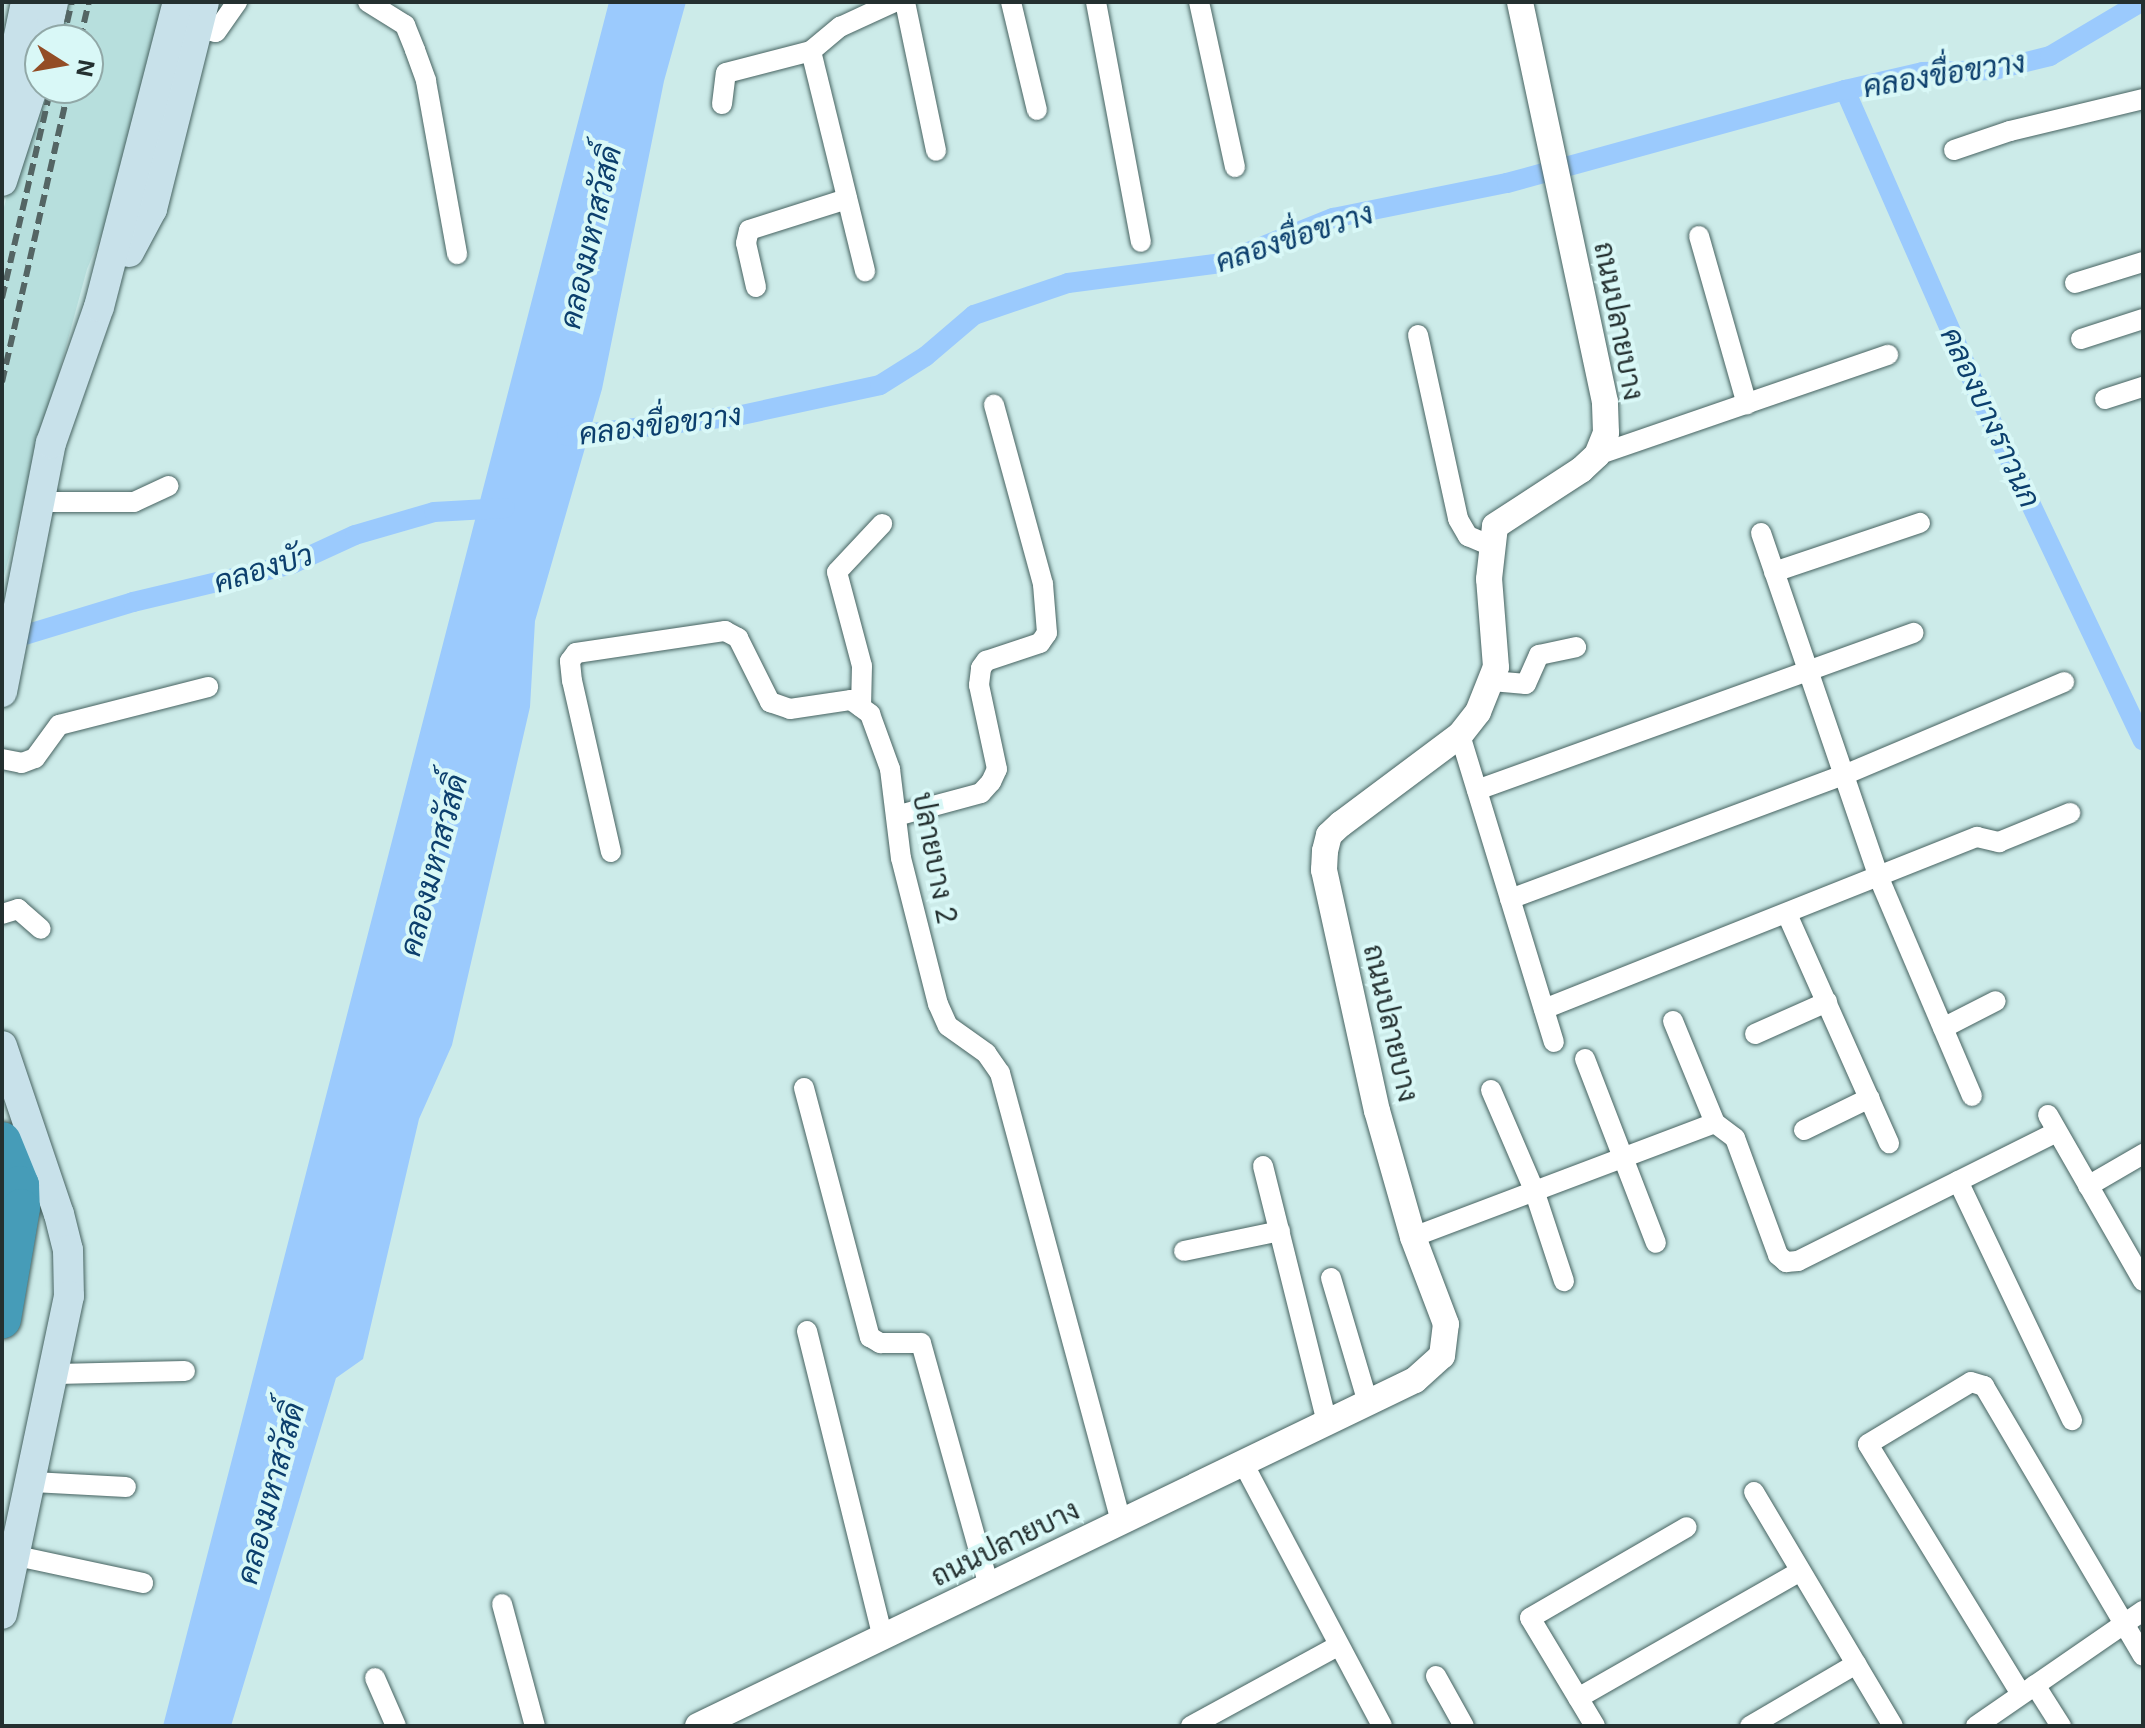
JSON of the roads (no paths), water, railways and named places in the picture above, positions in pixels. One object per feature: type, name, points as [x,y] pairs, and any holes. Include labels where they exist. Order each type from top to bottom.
[{"type":"highway","points":[[2,1141],[20,1185],[21,1208],[2,1319]]},
{"type":"main road","points":[[2,117],[26,2]]},
{"type":"main road","points":[[48,24],[53,2]]},
{"type":"main road","points":[[3,684],[13,616],[51,443],[99,307],[178,2]]},
{"type":"main road","points":[[99,307],[152,209],[201,15]]},
{"type":"main road","points":[[2,181],[27,104]]},
{"type":"main road","points":[[2,1046],[68,1250],[69,1296],[56,1374],[2,1614]]},
{"type":"street","points":[[201,15],[216,32],[237,2]]},
{"type":"street","points":[[368,2],[405,25],[426,81],[457,254]]},
{"type":"street","points":[[722,104],[726,73],[811,51],[840,27],[894,2]]},
{"type":"street","points":[[905,2],[936,151]]},
{"type":"street","points":[[1011,2],[1037,110]]},
{"type":"street","points":[[1096,2],[1141,242]]},
{"type":"street","points":[[1199,2],[1235,167]]},
{"type":"street","name":"ถนนปลายบาง","points":[[1520,2],[1605,402],[1606,433],[1597,455]]},
{"type":"street","points":[[811,51],[865,271]]},
{"type":"street","points":[[1954,150],[2010,131],[2143,99]]},
{"type":"street","points":[[756,287],[746,243],[749,230],[847,199]]},
{"type":"street","points":[[1699,236],[1747,404]]},
{"type":"street","points":[[2075,283],[2143,262]]},
{"type":"street","points":[[2081,339],[2143,319]]},
{"type":"street","points":[[1418,335],[1458,519],[1468,536],[1491,546],[1495,526],[1597,455],[1888,355]]},
{"type":"street","points":[[2105,399],[2143,387]]},
{"type":"street","points":[[896,816],[981,793],[991,782],[997,769],[979,685],[981,668],[986,661],[1040,643],[1047,633],[1043,584],[994,405]]},
{"type":"street","points":[[38,502],[134,502],[168,486]]},
{"type":"street","points":[[1774,572],[1920,523]]},
{"type":"street","points":[[861,707],[862,666],[837,572],[882,524]]},
{"type":"street","points":[[1761,533],[1879,878],[1972,1096]]},
{"type":"street","name":"ถนนปลายบาง","points":[[698,1726],[1415,1380],[1442,1356],[1446,1324],[1413,1237],[1377,1111],[1324,870],[1325,851],[1329,835],[1341,824],[1460,735],[1492,681],[1496,667],[1491,546]]},
{"type":"street","points":[[611,852],[572,681],[570,661],[576,653],[725,631],[738,638],[770,702],[790,709],[851,700],[861,707]]},
{"type":"street","points":[[1477,790],[1914,633]]},
{"type":"street","points":[[1492,681],[1526,684],[1539,655],[1576,647]]},
{"type":"street","points":[[1510,899],[1844,775],[2064,682]]},
{"type":"street","points":[[2,759],[22,763],[35,758],[59,725],[208,687]]},
{"type":"street","name":"ปลายบาง 2","points":[[861,707],[870,714],[890,769],[901,858],[938,1004],[948,1026],[986,1053],[1000,1073],[1121,1523]]},
{"type":"street","points":[[1460,735],[1554,1042]]},
{"type":"street","points":[[1544,1009],[1977,837],[1999,842],[2070,813]]},
{"type":"street","points":[[2,914],[18,909],[41,929]]},
{"type":"street","points":[[1787,914],[1889,1143]]},
{"type":"street","points":[[1943,1028],[1996,1001]]},
{"type":"street","points":[[1755,1034],[1827,1002]]},
{"type":"street","points":[[1673,1021],[1715,1123],[1735,1138],[1778,1255],[1786,1262],[1798,1261],[1958,1181],[2053,1123],[2143,1281]]},
{"type":"street","points":[[1585,1059],[1656,1243]]},
{"type":"street","points":[[804,1088],[870,1337],[880,1343],[921,1343],[989,1586]]},
{"type":"street","points":[[1491,1090],[1534,1190],[1564,1281]]},
{"type":"street","points":[[1804,1130],[1870,1098]]},
{"type":"street","points":[[1413,1237],[1715,1123]]},
{"type":"street","points":[[2088,1186],[2143,1154]]},
{"type":"street","points":[[1263,1166],[1327,1422]]},
{"type":"street","points":[[1958,1181],[2072,1420]]},
{"type":"street","points":[[1184,1251],[1280,1231]]},
{"type":"street","points":[[1331,1278],[1368,1403]]},
{"type":"street","points":[[807,1331],[883,1637]]},
{"type":"street","points":[[56,1374],[185,1371]]},
{"type":"street","points":[[2061,1726],[2028,1689],[1872,1454],[1872,1438],[1971,1382],[1984,1386],[2143,1656]]},
{"type":"street","points":[[1243,1463],[1336,1647],[1382,1726]]},
{"type":"street","points":[[33,1482],[126,1487]]},
{"type":"street","points":[[1754,1492],[1893,1726]]},
{"type":"street","points":[[1595,1726],[1530,1618],[1687,1527]]},
{"type":"street","points":[[17,1556],[143,1583]]},
{"type":"street","points":[[1578,1698],[1799,1572]]},
{"type":"street","points":[[502,1604],[535,1726]]},
{"type":"street","points":[[1976,1726],[2143,1611]]},
{"type":"street","points":[[1191,1726],[1336,1647]]},
{"type":"street","points":[[1750,1726],[1856,1664]]},
{"type":"street","points":[[1436,1676],[1464,1726]]},
{"type":"street","points":[[375,1678],[396,1726]]},
{"type":"water","name":"คลองมหาสวัสดิ์","points":[[609,2],[686,2],[664,81],[602,389],[535,621],[530,707],[452,1045],[419,1119],[363,1359],[336,1378],[231,1726],[163,1726]]},
{"type":"waterway","name":"คลองขื่อขวาง","points":[[567,436],[737,416],[880,385],[926,356],[974,315],[1068,283],[1221,263],[1333,218],[1507,183],[1845,90],[1923,72],[1994,70],[2050,56],[2141,2]]},
{"type":"waterway","name":"คลองบางราวนก","points":[[1845,90],[1976,389],[2143,740]]},
{"type":"waterway","name":"คลองบัว","points":[[5,641],[133,602],[292,564],[355,535],[434,512],[505,508]]},
{"type":"railway","points":[[67,24],[72,2]]},
{"type":"railway","points":[[84,24],[89,2]]},
{"type":"railway","points":[[2,298],[47,104]]},
{"type":"railway","points":[[2,382],[65,104]]}]
